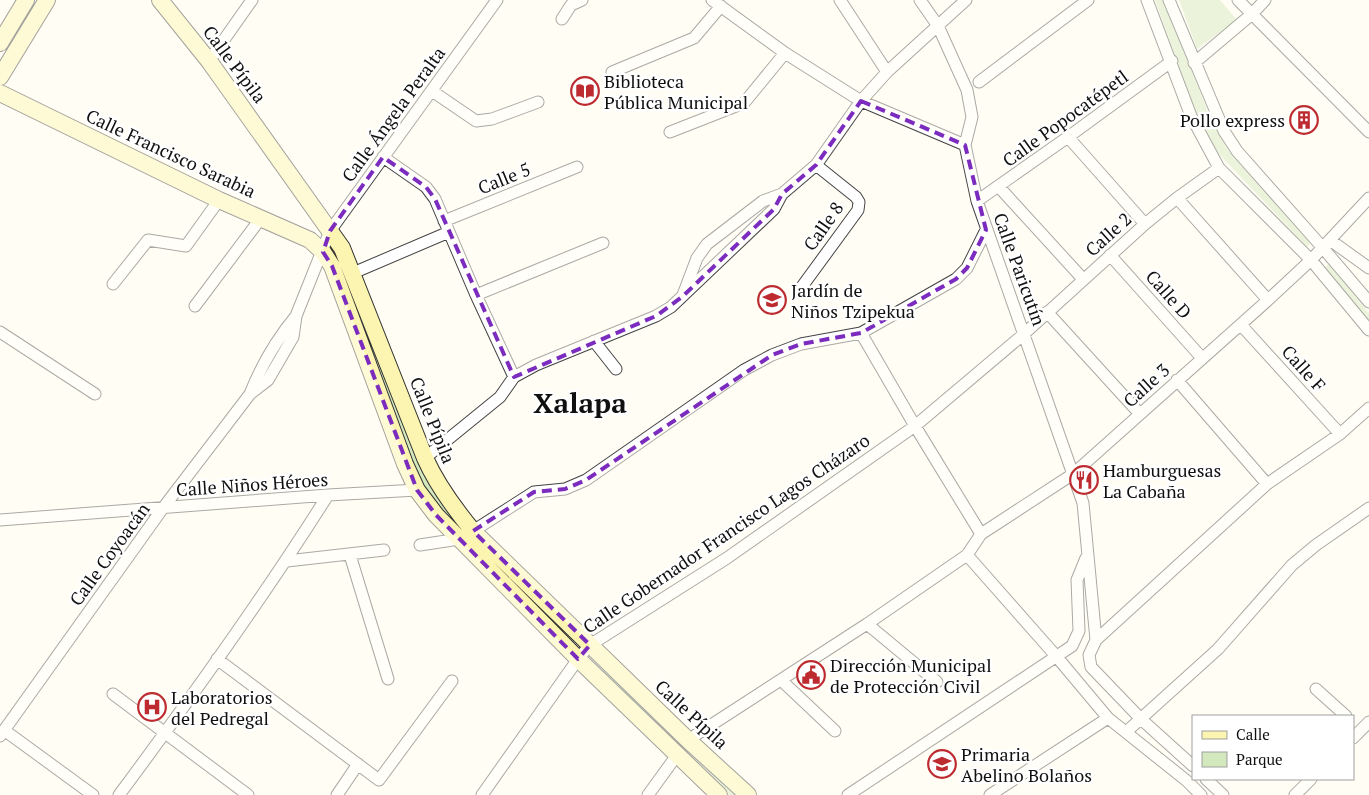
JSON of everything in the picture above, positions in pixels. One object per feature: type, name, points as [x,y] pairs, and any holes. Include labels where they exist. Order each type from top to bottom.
[{"type":"main road","points":[[0,42],[26,0]]},
{"type":"main road","points":[[0,77],[47,0]]},
{"type":"main road","name":"Calle Pípila","points":[[160,0],[209,62],[342,248],[425,458],[466,535],[578,659],[719,795]]},
{"type":"main road","name":"Calle Francisco Sarabia","points":[[0,93],[219,200],[310,240],[323,252]]},
{"type":"main road","name":"Calle Pípila","points":[[323,252],[332,266],[405,464],[417,490],[436,515],[466,535],[590,645],[748,795]]},
{"type":"street","points":[[209,62],[252,0]]},
{"type":"street","name":"Calle Ángela Peralta","points":[[323,252],[330,231],[497,0]]},
{"type":"street","points":[[562,19],[571,5],[582,0]]},
{"type":"street","points":[[840,0],[887,72]]},
{"type":"street","name":"Calle Paricutín","points":[[920,0],[938,26],[967,90],[972,117],[965,145],[977,201],[1025,333],[1083,503],[1096,640],[1089,655],[1091,667],[1141,718],[1192,765]]},
{"type":"street","points":[[682,297],[697,258],[707,244],[763,201],[782,194],[816,165],[861,101],[887,72],[966,0]]},
{"type":"street","points":[[979,82],[1088,0]]},
{"type":"street","points":[[1147,0],[1192,116],[1220,168],[1311,260],[1369,330]]},
{"type":"street","points":[[1169,0],[1224,131],[1237,151],[1327,244],[1369,302]]},
{"type":"street","points":[[1238,0],[1369,132]]},
{"type":"street","points":[[1194,63],[1252,14],[1265,0]]},
{"type":"street","points":[[612,72],[694,38],[717,3],[785,53],[861,101],[965,145]]},
{"type":"street","points":[[670,132],[744,103],[785,53]]},
{"type":"street","name":"Calle Popocatépetl","points":[[977,201],[1172,61]]},
{"type":"street","points":[[432,91],[476,120],[492,119],[538,102]]},
{"type":"street","points":[[1068,137],[1145,224]]},
{"type":"street","points":[[383,156],[426,187],[435,199],[514,377]]},
{"type":"street","name":"Calle 8","points":[[798,292],[858,210],[859,202],[856,197],[816,165]]},
{"type":"street","name":"Calle 5","points":[[444,220],[577,167]]},
{"type":"street","name":"Calle 2","points":[[1025,333],[1145,224],[1177,198],[1220,168]]},
{"type":"street","points":[[999,187],[1083,279]]},
{"type":"street","points":[[425,458],[500,397],[514,377],[536,365],[656,316],[671,307],[774,209],[782,194]]},
{"type":"street","points":[[1177,198],[1268,300]]},
{"type":"street","name":"Calle 3","points":[[981,534],[1073,474],[1241,325],[1311,260],[1369,198]]},
{"type":"street","points":[[113,284],[148,240],[186,246],[219,200]]},
{"type":"street","points":[[195,306],[261,218]]},
{"type":"street","points":[[420,544],[466,535],[534,492],[565,489],[586,480],[744,370],[772,355],[802,344],[861,333],[956,279],[967,268],[986,230]]},
{"type":"street","points":[[353,273],[449,232]]},
{"type":"street","points":[[476,295],[603,242]]},
{"type":"street","points":[[1327,244],[1369,268]]},
{"type":"street","name":"Calle Coyoacán","points":[[2,733],[163,508],[250,394],[257,376],[286,328],[296,316],[323,252]]},
{"type":"street","name":"Calle D","points":[[1110,254],[1202,358]]},
{"type":"street","points":[[1047,312],[1140,414]]},
{"type":"street","name":"Calle F","points":[[1241,325],[1340,434]]},
{"type":"street","points":[[0,332],[95,394]]},
{"type":"street","points":[[688,740],[868,624],[967,555],[981,534],[861,333]]},
{"type":"street","name":"Calle Gobernador Francisco Lagos Cházaro","points":[[482,795],[578,659],[590,645],[727,558],[915,426],[1025,333]]},
{"type":"street","points":[[594,341],[616,370]]},
{"type":"street","points":[[1177,380],[1267,484]]},
{"type":"street","points":[[1096,640],[1267,484],[1340,434],[1369,408]]},
{"type":"street","name":"Calle Niños Héroes","points":[[0,520],[417,490]]},
{"type":"street","points":[[119,795],[166,732],[286,561],[328,495]]},
{"type":"street","points":[[1126,732],[1218,649],[1292,566],[1316,545],[1369,508]]},
{"type":"street","points":[[286,561],[384,550]]},
{"type":"street","points":[[350,555],[388,678]]},
{"type":"street","points":[[967,555],[1108,718],[1187,781],[1201,795]]},
{"type":"street","name":"Calle Paricutín","points":[[848,795],[1072,646],[1079,631],[1077,580],[1087,555]]},
{"type":"street","points":[[868,624],[937,682]]},
{"type":"street","points":[[216,660],[379,780],[452,681]]},
{"type":"street","points":[[781,680],[835,731]]},
{"type":"street","points":[[1316,689],[1345,715]]},
{"type":"street","points":[[113,694],[248,795]]},
{"type":"street","points":[[990,795],[1108,718]]},
{"type":"street","points":[[2,733],[93,795]]},
{"type":"street","points":[[648,795],[677,755]]},
{"type":"street","points":[[337,795],[358,764]]},
{"type":"street","points":[[1207,780],[1223,795]]},
{"type":"street","points":[[1295,795],[1311,780]]},
{"type":"highlighted area","points":[[861,101],[965,145],[986,230],[967,268],[956,279],[861,333],[801,344],[772,355],[586,480],[565,489],[534,492],[473,531],[590,645],[578,659],[436,515],[417,490],[332,266],[323,252],[330,231],[383,157],[426,187],[435,199],[514,377],[656,316],[682,297],[774,209],[782,194],[816,165]]},
{"type":"green space","points":[[1155,0],[1164,0],[1208,112],[1227,149],[1310,243],[1307,247],[1219,154],[1197,116]]},
{"type":"green space","points":[[1179,0],[1220,0],[1237,20],[1197,49]]},
{"type":"green space","points":[[1328,264],[1369,313],[1369,321],[1325,268]]},
{"type":"green space","points":[[345,266],[413,447],[574,639],[569,644],[465,540],[422,485],[337,270]]},
{"type":"green space","points":[[604,668],[740,795],[728,795],[598,674]]},
{"type":"place","name":"Biblioteca Pública Municipal","points":[[585,91]]},
{"type":"place","name":"Pollo express","points":[[1304,120]]},
{"type":"place","name":"Jardín de Niños Tzipekua","points":[[772,300]]},
{"type":"place","name":"Hamburguesas La Cabaña","points":[[1084,480]]},
{"type":"place","name":"Dirección Municipal de Protección Civil","points":[[811,675]]},
{"type":"place","name":"Laboratorios del Pedregal","points":[[152,707]]},
{"type":"place","name":"Primaria Abelino Bolaños","points":[[942,764]]},
{"type":"district","name":"Xalapa","points":[[580,402]]}]
